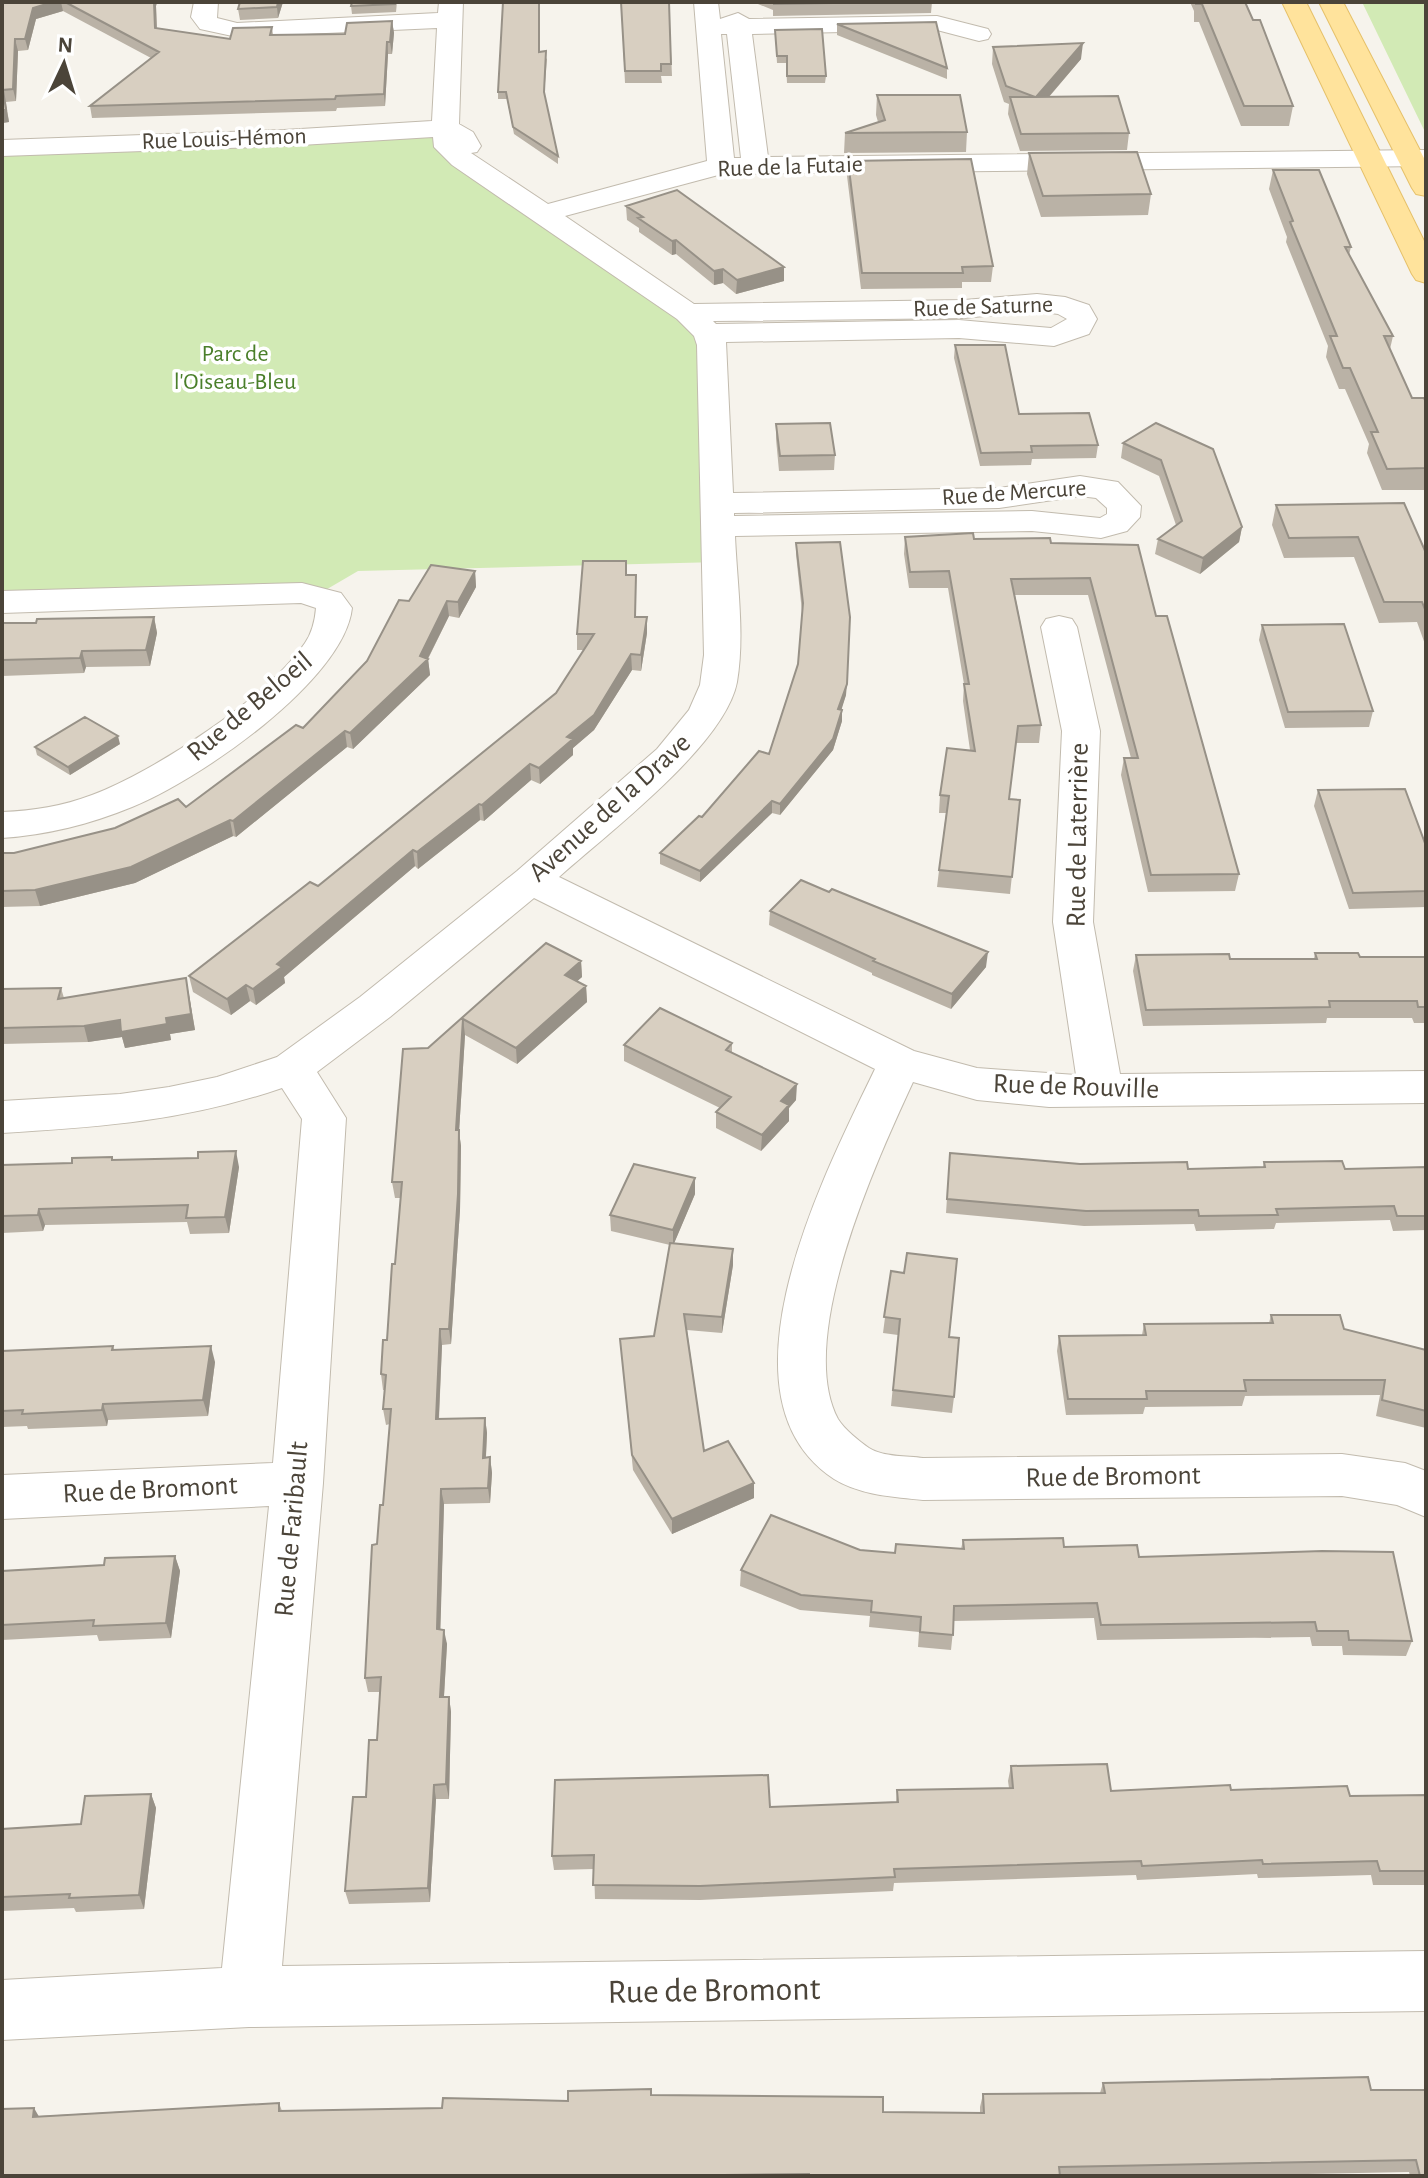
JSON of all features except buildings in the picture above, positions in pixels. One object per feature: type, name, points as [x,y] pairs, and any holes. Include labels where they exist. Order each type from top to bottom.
[{"type":"main road","points":[[1294,2],[1426,274]]},
{"type":"main road","points":[[1331,2],[1418,158],[1426,188]]},
{"type":"street","points":[[206,2],[203,17],[209,24],[237,30],[450,11],[447,147],[698,323]]},
{"type":"street","points":[[721,166],[707,14],[937,23],[979,34]]},
{"type":"street","points":[[737,14],[755,165]]},
{"type":"street","name":"Rue Louis-Hémon","points":[[2,148],[284,138],[446,128]]},
{"type":"street","name":"Rue de la Futaie","points":[[544,213],[721,166],[1418,158]]},
{"type":"street","name":"Rue de Saturne","points":[[1036,301],[1068,306],[1079,311],[1082,319],[1078,328],[1054,337],[959,329],[698,323],[986,308],[1036,301]]},
{"type":"street","name":"Avenue de la Drave","points":[[2,1117],[120,1110],[169,1103],[222,1092],[292,1068],[375,1007],[531,880],[693,733],[708,710],[718,685],[722,655],[712,345],[698,323]]},
{"type":"street","name":"Rue de Mercure","points":[[1080,486],[1106,489],[1124,506],[1123,517],[1115,524],[1101,528],[1006,521],[719,514],[999,498],[1080,486]]},
{"type":"street","name":"Rue de Beloeil","points":[[2,602],[302,593],[329,600],[334,608],[321,647],[305,666],[267,700],[169,774],[138,790],[87,809],[45,821],[2,825]]},
{"type":"street","name":"Rue de Laterrière","points":[[1059,627],[1081,731],[1082,750],[1072,893],[1073,922],[1101,1091]]},
{"type":"street","name":"Rue de Rouville","points":[[531,880],[900,1063],[940,1076],[1014,1089],[1101,1091],[1426,1087]]},
{"type":"street","name":"Rue de Bromont","points":[[900,1063],[839,1197],[817,1263],[802,1361],[803,1393],[812,1421],[828,1445],[852,1464],[888,1475],[923,1479],[1342,1475],[1405,1485],[1426,1495]]},
{"type":"street","name":"Rue de Faribault","points":[[249,1997],[297,1483],[324,1118],[292,1068]]},
{"type":"street","name":"Rue de Bromont","points":[[2,1497],[297,1483]]},
{"type":"street","name":"Rue de Bromont","points":[[2,2010],[249,1997],[1426,1981]]},
{"type":"green space","points":[[1362,2],[1426,2],[1426,134]]},
{"type":"green space","name":"Parc de l'Oiseau-Bleu","points":[[445,136],[699,323],[720,562],[358,571],[317,595],[2,602],[2,148]]}]
